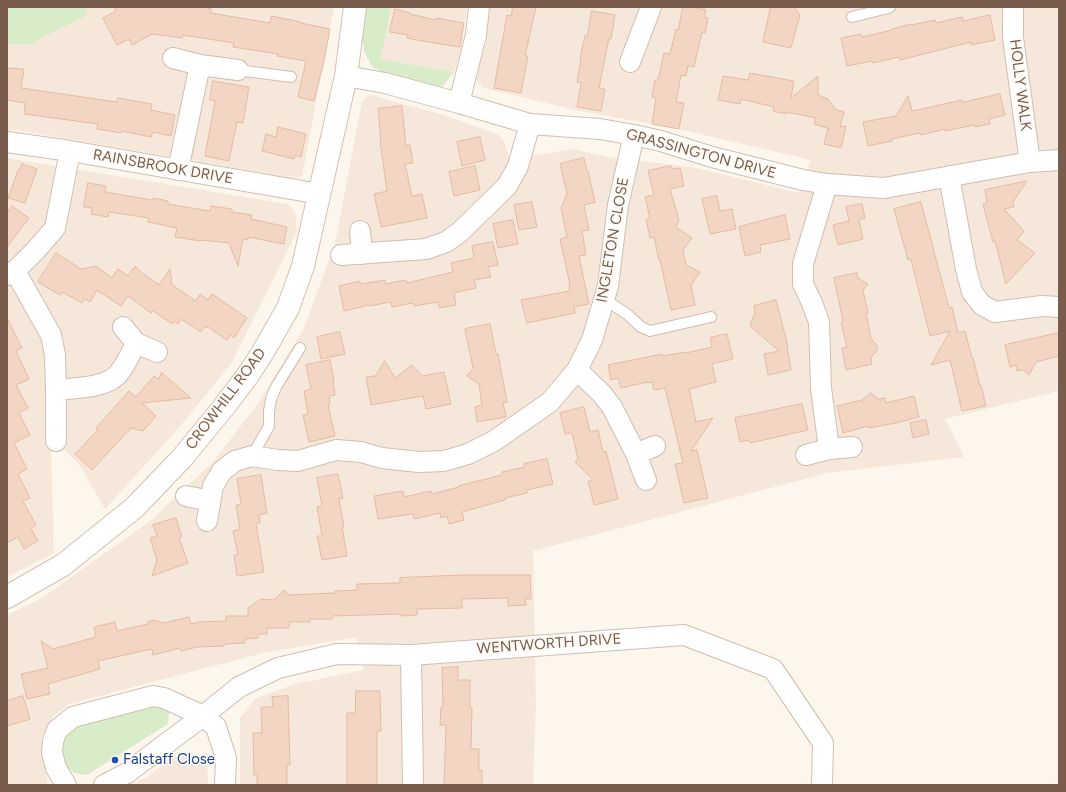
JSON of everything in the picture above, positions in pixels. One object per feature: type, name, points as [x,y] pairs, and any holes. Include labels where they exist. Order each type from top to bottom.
[{"type":"street","name":"CROWHILL ROAD","points":[[7,597],[63,565],[134,508],[182,458],[223,408],[251,370],[288,308],[303,266],[320,194],[346,76],[355,7]]},
{"type":"street","points":[[459,103],[476,35],[479,7]]},
{"type":"street","points":[[630,62],[650,7]]},
{"type":"street","name":"HOLLY WALK","points":[[1013,7],[1013,38],[1030,162]]},
{"type":"street","points":[[173,58],[200,65],[238,70]]},
{"type":"street","points":[[178,170],[200,65]]},
{"type":"street","name":"GRASSINGTON DRIVE","points":[[346,76],[385,83],[530,124],[600,129],[634,135],[661,141],[712,157],[803,180],[827,184],[884,188],[1030,162],[1059,160]]},
{"type":"street","points":[[341,255],[426,249],[446,242],[460,232],[506,186],[518,166],[530,124]]},
{"type":"street","name":"INGLETON CLOSE","points":[[207,521],[213,486],[222,471],[235,461],[252,456],[298,461],[336,450],[361,452],[382,458],[419,462],[444,461],[468,454],[494,441],[550,402],[577,370],[592,340],[608,286],[618,205],[634,135]]},
{"type":"street","name":"RAINSBROOK DRIVE","points":[[7,142],[70,151],[320,194]]},
{"type":"street","points":[[56,441],[55,355],[51,335],[11,273],[36,250],[55,228],[70,151]]},
{"type":"street","points":[[949,176],[966,269],[972,292],[982,305],[995,312],[1042,306],[1059,307]]},
{"type":"street","points":[[827,184],[803,264],[803,284],[819,322],[821,388],[829,449]]},
{"type":"street","points":[[360,230],[362,254]]},
{"type":"street","points":[[123,327],[136,343],[157,352]]},
{"type":"street","points":[[56,390],[104,384],[118,374],[136,343]]},
{"type":"street","points":[[577,370],[602,394],[612,407],[636,454],[646,480]]},
{"type":"street","points":[[636,454],[655,446]]},
{"type":"street","points":[[806,455],[829,449],[852,447]]},
{"type":"street","points":[[186,496],[210,501]]},
{"type":"street","name":"WENTWORTH DRIVE","points":[[104,785],[127,773],[239,687],[278,668],[337,654],[411,655],[684,635],[773,669],[824,743],[822,785]]},
{"type":"street","points":[[411,655],[412,785]]},
{"type":"street","points":[[66,785],[56,768],[52,753],[52,741],[57,730],[73,717],[153,696],[164,698],[203,716],[216,727],[226,758],[226,785]]},
{"type":"lane","points":[[852,17],[890,7]]},
{"type":"lane","points":[[238,70],[291,77]]},
{"type":"lane","points":[[604,299],[627,314],[641,327],[650,331],[711,317]]},
{"type":"lane","points":[[252,456],[269,426],[271,399],[276,387],[300,348]]},
{"type":"shaded area","points":[[7,7],[334,7],[302,177],[292,178],[10,129],[7,151]]},
{"type":"shaded area","points":[[391,7],[467,7],[461,50],[454,72],[381,59]]},
{"type":"shaded area","points":[[473,7],[1059,7],[1059,391],[945,419],[964,457],[827,473],[533,551],[536,703],[533,785],[240,785],[240,718],[256,698],[295,684],[364,670],[356,637],[263,653],[69,704],[52,718],[41,739],[48,785],[7,785],[7,615],[42,598],[150,521],[213,462],[259,402],[304,328],[335,244],[362,101],[371,95],[447,116],[499,135],[505,144],[510,160],[572,149],[614,158],[692,167],[799,193],[811,160],[679,129],[580,111],[483,88],[476,79],[490,12]]},
{"type":"shaded area","points":[[7,158],[288,204],[295,213],[297,232],[231,364],[176,431],[105,509],[80,466],[62,447],[51,448],[54,553],[7,577]]},
{"type":"shaded area","points":[[207,754],[208,785],[130,785],[147,777],[177,755]]},
{"type":"green space","points":[[7,7],[87,7],[86,16],[32,44],[7,44]]},
{"type":"green space","points":[[367,7],[391,7],[381,59],[454,72],[442,87],[386,73],[372,67],[364,51],[362,36]]},
{"type":"green space","points":[[153,704],[164,706],[169,712],[168,724],[87,775],[74,773],[65,766],[59,751],[63,736],[75,727]]},
{"type":"building","points":[[114,7],[202,7],[211,9],[211,13],[270,23],[271,16],[330,29],[314,101],[298,97],[306,61],[277,56],[278,54],[233,47],[234,43],[183,35],[182,38],[152,34],[132,45],[129,39],[117,45],[103,18],[116,11]]},
{"type":"building","points":[[513,7],[536,7],[525,56],[528,56],[521,93],[494,88],[507,15],[511,16]]},
{"type":"building","points":[[683,7],[693,7],[706,10],[704,17],[708,18],[705,33],[702,32],[694,67],[688,66],[686,76],[681,75],[676,102],[684,103],[679,129],[652,124],[656,98],[652,97],[655,80],[658,80],[664,53],[670,54],[676,29],[678,30]]},
{"type":"building","points":[[771,7],[794,7],[800,15],[791,48],[763,42]]},
{"type":"building","points":[[395,9],[436,20],[437,18],[464,23],[460,47],[407,38],[408,35],[390,32]]},
{"type":"building","points":[[592,11],[615,15],[611,39],[609,38],[599,88],[605,89],[601,111],[577,107],[581,83],[577,82],[580,58],[585,36],[587,36]]},
{"type":"building","points":[[990,15],[995,40],[971,45],[971,42],[900,60],[899,57],[873,63],[872,61],[847,66],[841,38],[861,34],[862,37],[910,24],[935,20],[936,23],[962,17],[963,21]]},
{"type":"building","points":[[7,68],[24,69],[21,88],[117,102],[118,98],[152,104],[151,110],[175,115],[171,136],[153,132],[151,137],[122,131],[121,133],[97,129],[98,124],[24,114],[25,103],[7,100]]},
{"type":"building","points":[[750,73],[794,81],[791,98],[818,76],[818,95],[828,99],[835,109],[844,112],[840,127],[846,126],[841,148],[824,144],[828,129],[830,129],[814,124],[816,118],[773,111],[774,107],[741,99],[740,104],[718,100],[723,76],[748,80]]},
{"type":"building","points":[[213,81],[249,87],[243,123],[237,122],[229,161],[205,156],[215,101],[210,100]]},
{"type":"building","points":[[1000,94],[1005,115],[989,119],[990,124],[975,127],[974,125],[945,131],[945,129],[921,135],[920,133],[868,146],[863,122],[896,116],[908,96],[912,111],[962,100],[963,102]]},
{"type":"building","points":[[402,106],[406,146],[410,145],[413,163],[405,164],[412,196],[422,194],[427,218],[381,227],[374,194],[387,191],[380,141],[378,109]]},
{"type":"building","points":[[278,127],[306,134],[301,157],[295,155],[294,159],[262,151],[266,134],[276,137]]},
{"type":"building","points":[[480,137],[485,160],[462,166],[457,142]]},
{"type":"building","points":[[584,158],[595,202],[584,205],[589,230],[582,231],[586,255],[579,256],[589,304],[574,307],[575,313],[527,323],[521,300],[570,291],[560,239],[567,237],[561,208],[567,194],[560,164]]},
{"type":"building","points":[[22,164],[37,169],[25,203],[8,198],[18,170]]},
{"type":"building","points":[[475,166],[480,190],[454,196],[449,172]]},
{"type":"building","points":[[671,166],[672,169],[680,168],[684,186],[670,189],[679,220],[676,227],[692,238],[683,250],[686,265],[700,272],[691,285],[695,305],[671,310],[654,237],[650,238],[646,219],[650,218],[645,197],[654,195],[648,171]]},
{"type":"building","points":[[1027,181],[1013,202],[1014,207],[1004,209],[1024,231],[1017,240],[1035,253],[1006,284],[995,241],[993,242],[983,204],[987,203],[985,190]]},
{"type":"building","points":[[88,183],[106,186],[105,192],[152,200],[153,198],[168,201],[168,204],[210,211],[211,206],[232,209],[232,212],[252,215],[251,219],[287,227],[284,244],[248,237],[248,240],[243,239],[238,266],[229,243],[175,237],[177,228],[148,222],[149,218],[109,212],[108,217],[91,214],[92,208],[84,207]]},
{"type":"building","points":[[717,196],[720,211],[732,209],[736,229],[710,234],[702,199]]},
{"type":"building","points":[[532,202],[537,227],[519,230],[514,205]]},
{"type":"building","points":[[921,202],[949,308],[952,307],[958,333],[965,331],[986,406],[962,411],[950,360],[931,365],[950,331],[930,336],[911,259],[908,260],[894,209]]},
{"type":"building","points":[[862,204],[865,218],[859,220],[863,239],[838,245],[833,225],[849,221],[846,207]]},
{"type":"building","points":[[12,206],[29,218],[7,247],[7,213]]},
{"type":"building","points":[[785,215],[790,239],[760,245],[761,252],[745,256],[739,227]]},
{"type":"building","points":[[513,220],[518,244],[498,248],[493,224]]},
{"type":"building","points":[[493,242],[498,265],[488,267],[491,277],[474,280],[476,288],[454,293],[456,305],[439,308],[438,302],[414,306],[413,303],[392,307],[391,302],[344,311],[339,286],[360,281],[360,284],[385,280],[385,284],[406,280],[407,283],[453,272],[451,263],[474,258],[472,246]]},
{"type":"building","points":[[56,253],[81,269],[96,266],[112,278],[118,269],[128,276],[135,266],[159,285],[170,269],[172,285],[196,301],[200,294],[208,300],[212,294],[247,318],[234,338],[230,335],[227,340],[208,327],[207,328],[204,326],[201,332],[181,319],[178,324],[175,321],[172,324],[153,311],[151,313],[128,296],[121,306],[97,290],[90,302],[84,299],[82,303],[62,292],[60,295],[38,282]]},
{"type":"building","points":[[857,273],[858,278],[868,284],[863,290],[868,313],[866,313],[871,339],[876,344],[878,350],[871,357],[872,364],[846,370],[842,348],[847,347],[841,322],[843,321],[834,278]]},
{"type":"building","points":[[776,300],[788,346],[791,370],[768,375],[764,354],[779,351],[750,326],[755,312],[754,306]]},
{"type":"building","points":[[7,318],[22,348],[16,351],[29,379],[16,385],[28,408],[19,413],[30,435],[14,443],[27,469],[18,474],[30,498],[23,501],[36,525],[31,528],[38,541],[24,549],[18,537],[7,543]]},
{"type":"building","points":[[490,324],[496,354],[498,354],[507,402],[503,403],[506,417],[477,422],[475,407],[482,405],[479,384],[467,376],[473,368],[465,329]]},
{"type":"building","points":[[340,332],[345,354],[321,359],[317,337]]},
{"type":"building","points":[[1059,333],[1059,356],[1036,362],[1029,375],[1023,370],[1017,371],[1016,365],[1010,367],[1005,345]]},
{"type":"building","points":[[727,334],[733,359],[712,364],[716,382],[689,389],[696,422],[713,418],[691,451],[697,450],[708,498],[684,503],[675,464],[683,463],[665,388],[654,390],[652,382],[647,382],[621,388],[618,378],[611,380],[608,365],[662,354],[662,356],[686,353],[712,347],[710,338]]},
{"type":"building","points":[[330,360],[335,395],[329,396],[330,405],[328,405],[335,436],[309,442],[303,415],[308,414],[304,391],[311,389],[306,365]]},
{"type":"building","points":[[385,361],[395,378],[412,365],[422,376],[444,372],[451,404],[426,409],[423,396],[371,405],[366,377],[375,376]]},
{"type":"building","points":[[162,373],[191,398],[142,403],[156,416],[143,431],[131,428],[92,470],[75,454],[98,430],[96,428],[129,391],[136,397],[154,376],[158,379]]},
{"type":"building","points":[[871,393],[878,399],[885,398],[886,403],[914,396],[919,417],[869,428],[868,426],[843,433],[837,406],[862,400]]},
{"type":"building","points":[[802,404],[808,430],[750,443],[749,440],[740,442],[735,418]]},
{"type":"building","points":[[584,407],[590,432],[598,430],[603,452],[606,451],[618,499],[594,505],[588,481],[593,480],[575,462],[578,459],[572,433],[565,434],[560,413]]},
{"type":"building","points":[[926,420],[929,434],[913,438],[910,423]]},
{"type":"building","points":[[547,459],[553,484],[527,490],[527,493],[505,498],[505,500],[462,512],[464,520],[449,524],[447,516],[441,518],[440,513],[414,519],[413,514],[378,519],[374,496],[403,491],[404,497],[431,491],[432,494],[502,475],[502,472],[525,467],[524,464]]},
{"type":"building","points":[[338,474],[343,498],[339,499],[347,556],[322,560],[317,536],[322,536],[317,507],[322,506],[317,478]]},
{"type":"building","points":[[261,475],[267,513],[259,515],[260,523],[256,523],[264,572],[237,576],[234,555],[238,555],[233,531],[240,529],[236,505],[241,504],[237,479]]},
{"type":"building","points":[[176,518],[182,537],[179,538],[188,563],[152,576],[157,560],[150,538],[157,536],[153,525]]},
{"type":"building","points":[[461,575],[530,575],[531,599],[525,599],[526,605],[508,606],[508,598],[462,599],[462,608],[417,609],[417,615],[332,616],[332,619],[310,619],[310,622],[289,622],[289,628],[267,628],[267,634],[258,634],[258,638],[245,639],[245,643],[224,644],[224,646],[197,647],[181,651],[180,648],[153,655],[152,649],[98,661],[100,669],[48,684],[50,694],[27,699],[21,674],[48,668],[41,641],[53,649],[96,637],[94,627],[115,622],[117,631],[148,624],[148,622],[154,620],[164,623],[189,617],[191,624],[199,622],[226,621],[226,616],[248,616],[248,608],[261,599],[274,600],[284,590],[288,595],[335,593],[335,591],[357,590],[357,584],[400,583],[400,578]]},
{"type":"building","points":[[458,667],[458,680],[470,680],[470,707],[472,708],[471,749],[479,749],[479,770],[482,770],[482,785],[444,785],[446,725],[440,725],[441,707],[443,707],[442,668]]},
{"type":"building","points":[[356,691],[380,691],[381,731],[377,731],[377,785],[347,785],[347,713],[355,713]]},
{"type":"building","points":[[23,696],[30,719],[7,726],[7,701]]},
{"type":"building","points":[[288,696],[290,765],[287,765],[287,785],[257,785],[257,775],[254,775],[253,733],[262,733],[261,707],[273,707],[272,697]]},
{"type":"place","name":"Falstaff Close","points":[[115,760]]}]
